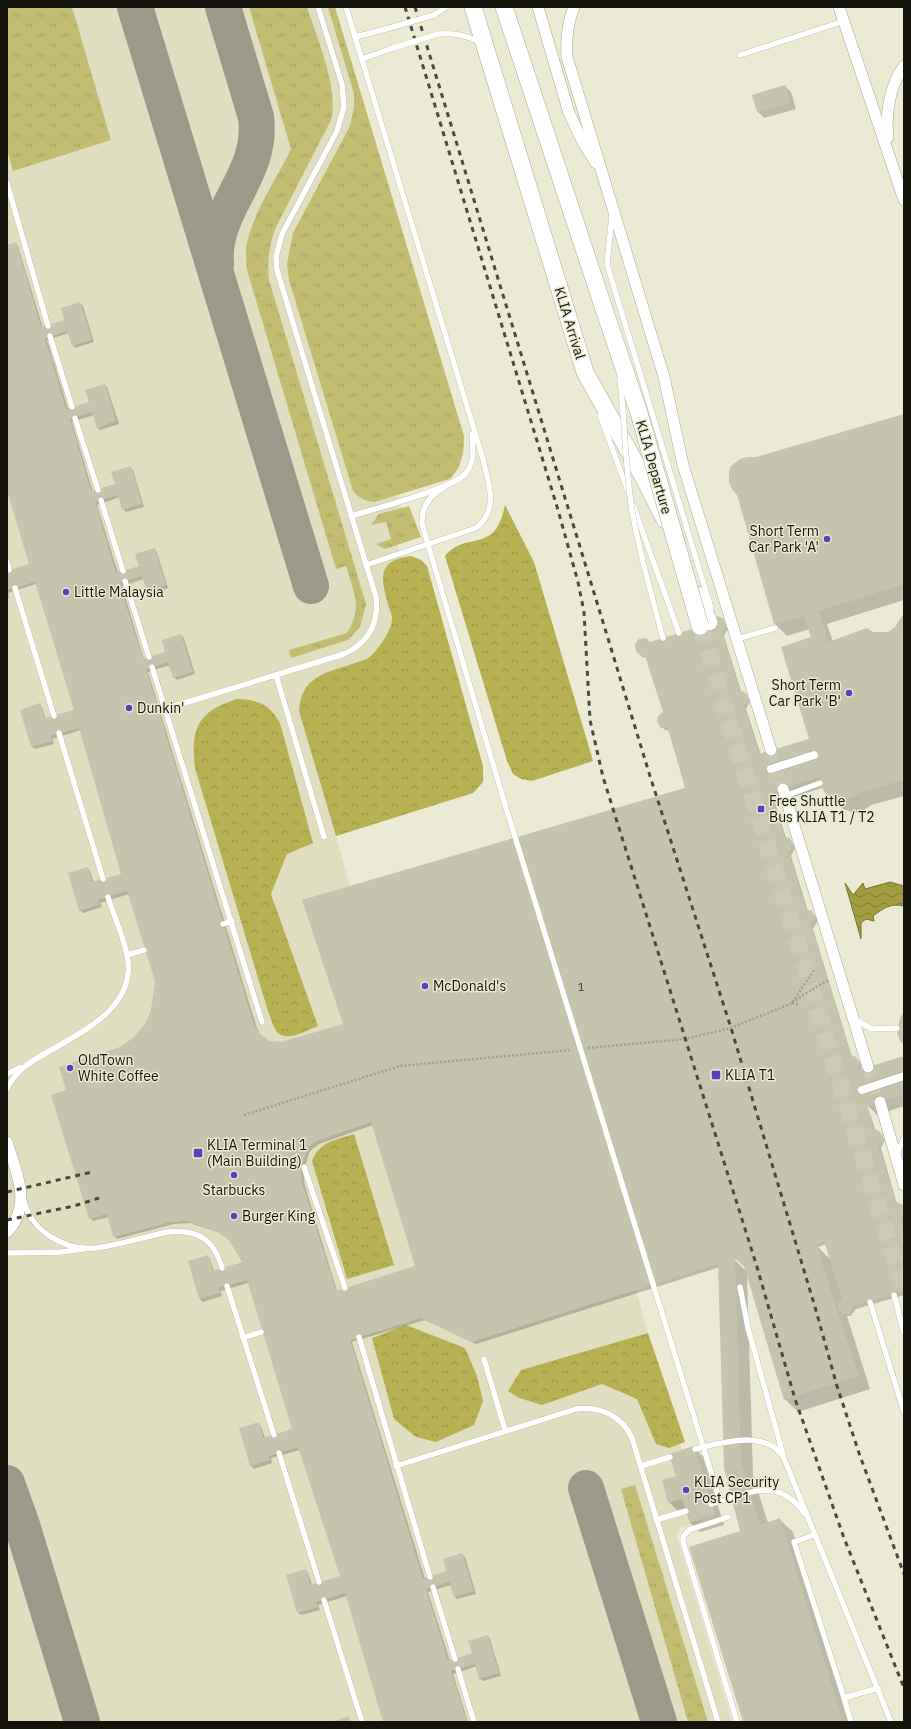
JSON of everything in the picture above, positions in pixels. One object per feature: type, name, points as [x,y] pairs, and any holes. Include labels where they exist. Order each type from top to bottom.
[{"type":"main road","name":"KLIA Arrival","points":[[473,7],[483,44],[585,372],[647,484],[676,544],[707,622]]},
{"type":"main road","name":"KLIA Departure","points":[[507,14],[707,622]]},
{"type":"street","points":[[538,7],[569,113],[584,144],[604,176]]},
{"type":"street","points":[[574,7],[568,26],[566,42],[567,57],[664,377],[683,464],[771,750]]},
{"type":"street","points":[[839,7],[904,200]]},
{"type":"street","points":[[843,7],[844,21]]},
{"type":"street","points":[[895,171],[888,144],[888,107],[904,66]]},
{"type":"street","points":[[771,769],[814,755]]},
{"type":"street","points":[[784,792],[868,1067]]},
{"type":"street","points":[[862,1090],[904,1076]]},
{"type":"street","points":[[880,1102],[904,1185]]},
{"type":"street","points":[[7,1142],[22,1193],[18,1215],[7,1232]]},
{"type":"lane","points":[[165,709],[344,654],[361,644],[368,636],[374,624],[377,605],[352,516],[280,282],[276,257],[282,234],[337,130],[344,107],[342,84],[318,7]]},
{"type":"lane","points":[[346,7],[471,424],[483,459],[491,496],[488,514],[482,523],[476,528],[366,565]]},
{"type":"lane","points":[[355,37],[434,15],[446,7]]},
{"type":"lane","points":[[740,55],[844,21]]},
{"type":"lane","points":[[362,59],[438,34],[456,33],[467,36],[483,44]]},
{"type":"lane","points":[[7,183],[8,192],[48,326]]},
{"type":"lane","points":[[613,205],[607,264],[707,622]]},
{"type":"lane","points":[[604,310],[620,380],[627,474],[637,539],[663,638]]},
{"type":"lane","points":[[50,336],[72,407]]},
{"type":"lane","points":[[585,372],[679,633]]},
{"type":"lane","points":[[75,418],[98,490]]},
{"type":"lane","points":[[471,424],[473,446],[471,463],[462,478],[431,496],[424,509],[422,524],[580,1049],[720,1501]]},
{"type":"lane","points":[[352,516],[445,487]]},
{"type":"lane","points":[[101,500],[123,571]]},
{"type":"lane","points":[[7,562],[9,570]]},
{"type":"lane","points":[[125,581],[149,657]]},
{"type":"lane","points":[[15,588],[54,716]]},
{"type":"lane","points":[[737,639],[775,628]]},
{"type":"lane","points":[[152,667],[232,921],[262,1022]]},
{"type":"lane","points":[[276,675],[324,837]]},
{"type":"lane","points":[[59,734],[103,879]]},
{"type":"lane","points":[[784,792],[820,783]]},
{"type":"lane","points":[[7,1074],[97,1022],[114,1006],[127,977],[127,955],[108,897]]},
{"type":"lane","points":[[223,924],[232,921]]},
{"type":"lane","points":[[127,955],[144,950]]},
{"type":"lane","points":[[854,1019],[872,1029],[897,1028]]},
{"type":"lane","points":[[7,1089],[17,1073],[30,1062]]},
{"type":"lane","points":[[897,1160],[899,1147],[904,1138]]},
{"type":"lane","points":[[304,1167],[345,1288]]},
{"type":"lane","points":[[22,1193],[26,1210],[30,1217],[46,1234],[67,1244],[95,1248]]},
{"type":"lane","points":[[7,1253],[62,1252],[95,1248],[168,1232],[179,1231],[200,1236],[208,1241],[219,1256],[222,1268]]},
{"type":"lane","points":[[227,1286],[274,1435]]},
{"type":"lane","points":[[740,1287],[748,1328],[783,1456],[801,1498],[805,1514],[878,1688],[890,1722]]},
{"type":"lane","points":[[894,1294],[904,1333]]},
{"type":"lane","points":[[870,1302],[904,1412]]},
{"type":"lane","points":[[243,1338],[261,1332]]},
{"type":"lane","points":[[359,1337],[430,1577]]},
{"type":"lane","points":[[484,1359],[505,1430]]},
{"type":"lane","points":[[396,1466],[505,1430],[576,1409],[588,1408],[600,1410],[616,1418],[627,1428],[640,1466],[718,1722]]},
{"type":"lane","points":[[695,1449],[722,1443],[754,1441],[768,1444],[780,1451],[783,1456]]},
{"type":"lane","points":[[279,1452],[319,1582]]},
{"type":"lane","points":[[640,1466],[670,1457]]},
{"type":"lane","points":[[711,1504],[756,1491],[773,1491],[782,1493],[795,1501],[805,1514]]},
{"type":"lane","points":[[656,1520],[686,1511]]},
{"type":"lane","points":[[728,1518],[689,1530],[683,1537],[683,1542],[737,1722]]},
{"type":"lane","points":[[814,1535],[794,1542],[851,1722]]},
{"type":"lane","points":[[433,1587],[455,1659]]},
{"type":"lane","points":[[324,1600],[362,1722]]},
{"type":"lane","points":[[458,1669],[474,1722]]},
{"type":"lane","points":[[844,1698],[878,1688]]},
{"type":"path","points":[[792,1003],[814,970]]},
{"type":"path","points":[[244,1115],[400,1066],[685,1039],[731,1028],[792,1003],[812,991],[818,984],[824,982]]},
{"type":"path","points":[[792,1003],[800,1005]]},
{"type":"shaded area","points":[[7,7],[332,7],[363,116],[393,483],[401,508],[386,513],[401,557],[411,556],[421,560],[427,566],[484,775],[483,782],[473,793],[336,836],[350,886],[685,788],[824,1241],[816,1244],[859,1376],[784,1400],[744,1266],[735,1259],[636,1290],[648,1333],[685,1442],[680,1444],[701,1507],[703,1521],[680,1528],[677,1536],[732,1722],[7,1722]]},
{"type":"green space","points":[[7,7],[72,7],[111,140],[13,171],[7,149]]},
{"type":"green space","points":[[249,7],[307,7],[330,79],[333,108],[331,120],[275,229],[269,254],[268,273],[366,604],[360,627],[348,640],[291,658],[289,650],[347,633],[355,616],[356,600],[346,566],[336,569],[247,270],[246,247],[251,228],[261,205],[291,149]]},
{"type":"green space","points":[[328,7],[335,7],[464,436],[462,459],[450,479],[374,502],[362,499],[353,491],[289,280],[287,264],[293,233],[350,126],[354,108],[354,94]]},
{"type":"green space","points":[[505,505],[534,562],[593,761],[532,781],[521,779],[513,774],[507,761],[445,556],[453,548],[487,537],[494,531],[500,521]]},
{"type":"green space","points":[[409,506],[421,537],[385,549],[376,544],[391,539],[386,522],[371,525],[379,514]]},
{"type":"green space","points":[[411,556],[421,560],[427,566],[483,766],[483,782],[473,793],[336,836],[299,711],[301,700],[304,691],[316,678],[333,670],[367,659],[378,648],[388,633],[392,621],[392,615],[385,594],[383,578],[384,571],[392,561]]},
{"type":"green space","points":[[237,699],[251,700],[263,704],[272,711],[280,723],[313,843],[287,854],[271,894],[318,1026],[297,1035],[281,1035],[277,1032],[271,1020],[195,768],[194,742],[200,723],[213,709]]},
{"type":"green space","points":[[354,1134],[394,1265],[347,1279],[312,1161],[315,1154],[324,1145]]},
{"type":"green space","points":[[406,1325],[465,1348],[477,1376],[483,1401],[474,1425],[436,1442],[416,1437],[394,1419],[372,1338]]},
{"type":"green space","points":[[648,1333],[685,1442],[669,1448],[656,1444],[637,1399],[602,1384],[542,1405],[519,1398],[508,1391],[521,1370]]},
{"type":"green space","points":[[635,1485],[708,1722],[688,1722],[621,1489]]},
{"type":"water","points":[[890,882],[904,886],[904,906],[895,905],[887,907],[873,916],[874,921],[866,919],[861,923],[861,939],[845,883],[853,895],[863,883],[865,889]]},
{"type":"building","points":[[785,85],[790,103],[757,112],[752,95]]},
{"type":"building","name":"KLIA Terminal 1 (Main Building)","points":[[16,242],[41,327],[64,320],[61,308],[80,302],[86,320],[92,340],[72,346],[67,331],[45,338],[66,409],[89,402],[85,390],[105,384],[116,421],[97,428],[92,412],[70,419],[91,491],[115,484],[111,472],[131,466],[142,504],[122,510],[118,495],[95,502],[116,573],[139,566],[135,554],[155,548],[166,585],[147,592],[142,576],[119,583],[143,659],[165,652],[162,640],[181,634],[193,672],[173,678],[168,662],[146,669],[253,1022],[260,1034],[270,1041],[281,1042],[343,1024],[302,900],[685,788],[668,728],[661,728],[657,722],[658,716],[663,712],[645,656],[641,656],[636,651],[635,644],[639,639],[646,638],[650,642],[708,624],[712,617],[716,616],[723,618],[726,625],[722,632],[739,690],[747,694],[748,701],[744,706],[759,754],[809,739],[781,647],[811,637],[804,616],[774,624],[737,495],[729,482],[729,472],[731,466],[740,459],[756,457],[904,414],[904,584],[819,611],[828,642],[867,628],[873,632],[888,632],[895,627],[904,615],[904,780],[858,793],[854,797],[842,801],[829,797],[825,793],[820,783],[821,776],[771,793],[784,837],[790,838],[793,844],[789,853],[806,909],[812,911],[815,917],[811,925],[851,1055],[856,1057],[860,1063],[855,1071],[904,1056],[904,1094],[867,1106],[874,1129],[879,1131],[883,1136],[883,1140],[878,1145],[896,1202],[902,1204],[904,1207],[904,1214],[900,1218],[904,1231],[904,1291],[853,1306],[849,1314],[843,1314],[838,1310],[839,1303],[842,1299],[824,1241],[816,1244],[859,1376],[784,1400],[744,1266],[735,1258],[741,1462],[760,1525],[780,1518],[843,1722],[743,1722],[689,1547],[740,1531],[724,1468],[718,1264],[472,1342],[421,1318],[350,1340],[423,1579],[446,1571],[443,1559],[462,1553],[474,1591],[454,1597],[449,1582],[426,1589],[448,1661],[472,1653],[468,1641],[488,1635],[499,1673],[479,1679],[475,1664],[451,1671],[467,1722],[383,1722],[345,1593],[316,1602],[318,1607],[297,1613],[286,1575],[306,1569],[310,1585],[340,1576],[298,1447],[269,1456],[270,1460],[250,1466],[239,1428],[259,1422],[263,1438],[292,1429],[247,1280],[218,1288],[220,1293],[199,1299],[188,1261],[208,1255],[213,1271],[242,1262],[229,1240],[216,1231],[187,1221],[171,1222],[113,1237],[107,1214],[89,1219],[51,1095],[66,1090],[59,1067],[120,1047],[133,1038],[145,1024],[151,1010],[155,981],[127,891],[98,900],[99,905],[79,911],[68,873],[88,867],[92,882],[121,874],[79,728],[50,736],[52,741],[31,747],[20,710],[40,703],[45,718],[74,710],[35,582],[7,590],[7,571],[29,564],[7,491],[7,245]],"holes":[[[371,1122],[415,1266],[336,1291],[302,1183],[301,1169],[307,1148],[317,1141]]]},
{"type":"building","points":[[904,1012],[904,1044],[900,1041],[897,1032],[900,1018]]},
{"type":"building","name":"KLIA Security Post CP1","points":[[694,1446],[715,1515],[690,1523],[682,1499],[668,1503],[662,1480],[676,1476],[669,1454]]},
{"type":"building","points":[[349,1716],[351,1722],[331,1722]]},
{"type":"taxiway","points":[[135,7],[311,586]]},
{"type":"taxiway","points":[[216,264],[217,244],[221,226],[246,174],[252,157],[256,138],[256,117],[223,7]]},
{"type":"taxiway","points":[[7,1483],[22,1525],[82,1722]]},
{"type":"taxiway","points":[[586,1488],[659,1722]]},
{"type":"tunnel","points":[[700,626],[904,1291]]},
{"type":"tunnel","points":[[771,750],[783,789]]},
{"type":"tunnel","points":[[868,1067],[880,1102]]},
{"type":"railway","points":[[405,7],[558,510],[578,582],[584,612],[590,720],[603,777],[757,1267],[795,1399],[844,1538],[904,1688]]},
{"type":"railway","points":[[415,7],[650,776],[731,1028],[815,1307],[837,1386],[860,1456],[904,1574]]},
{"type":"railway","points":[[7,1192],[92,1172]]},
{"type":"railway","points":[[7,1220],[74,1206],[99,1198]]},
{"type":"place","name":"Short Term Car Park 'A'","points":[[827,539]]},
{"type":"place","name":"Little Malaysia","points":[[66,592]]},
{"type":"place","name":"Short Term Car Park 'B'","points":[[849,693]]},
{"type":"place","name":"Dunkin'","points":[[129,708]]},
{"type":"place","name":"Free Shuttle Bus KLIA T1 / T2","points":[[761,809]]},
{"type":"place","name":"McDonald's","points":[[425,986]]},
{"type":"place","name":"OldTown White Coffee","points":[[70,1068]]},
{"type":"place","name":"KLIA T1","points":[[716,1075]]},
{"type":"place","name":"KLIA Terminal 1 (Main Building)","points":[[198,1153]]},
{"type":"place","name":"Starbucks","points":[[234,1175]]},
{"type":"place","name":"Burger King","points":[[234,1216]]},
{"type":"place","name":"KLIA Security Post CP1","points":[[686,1490]]}]
